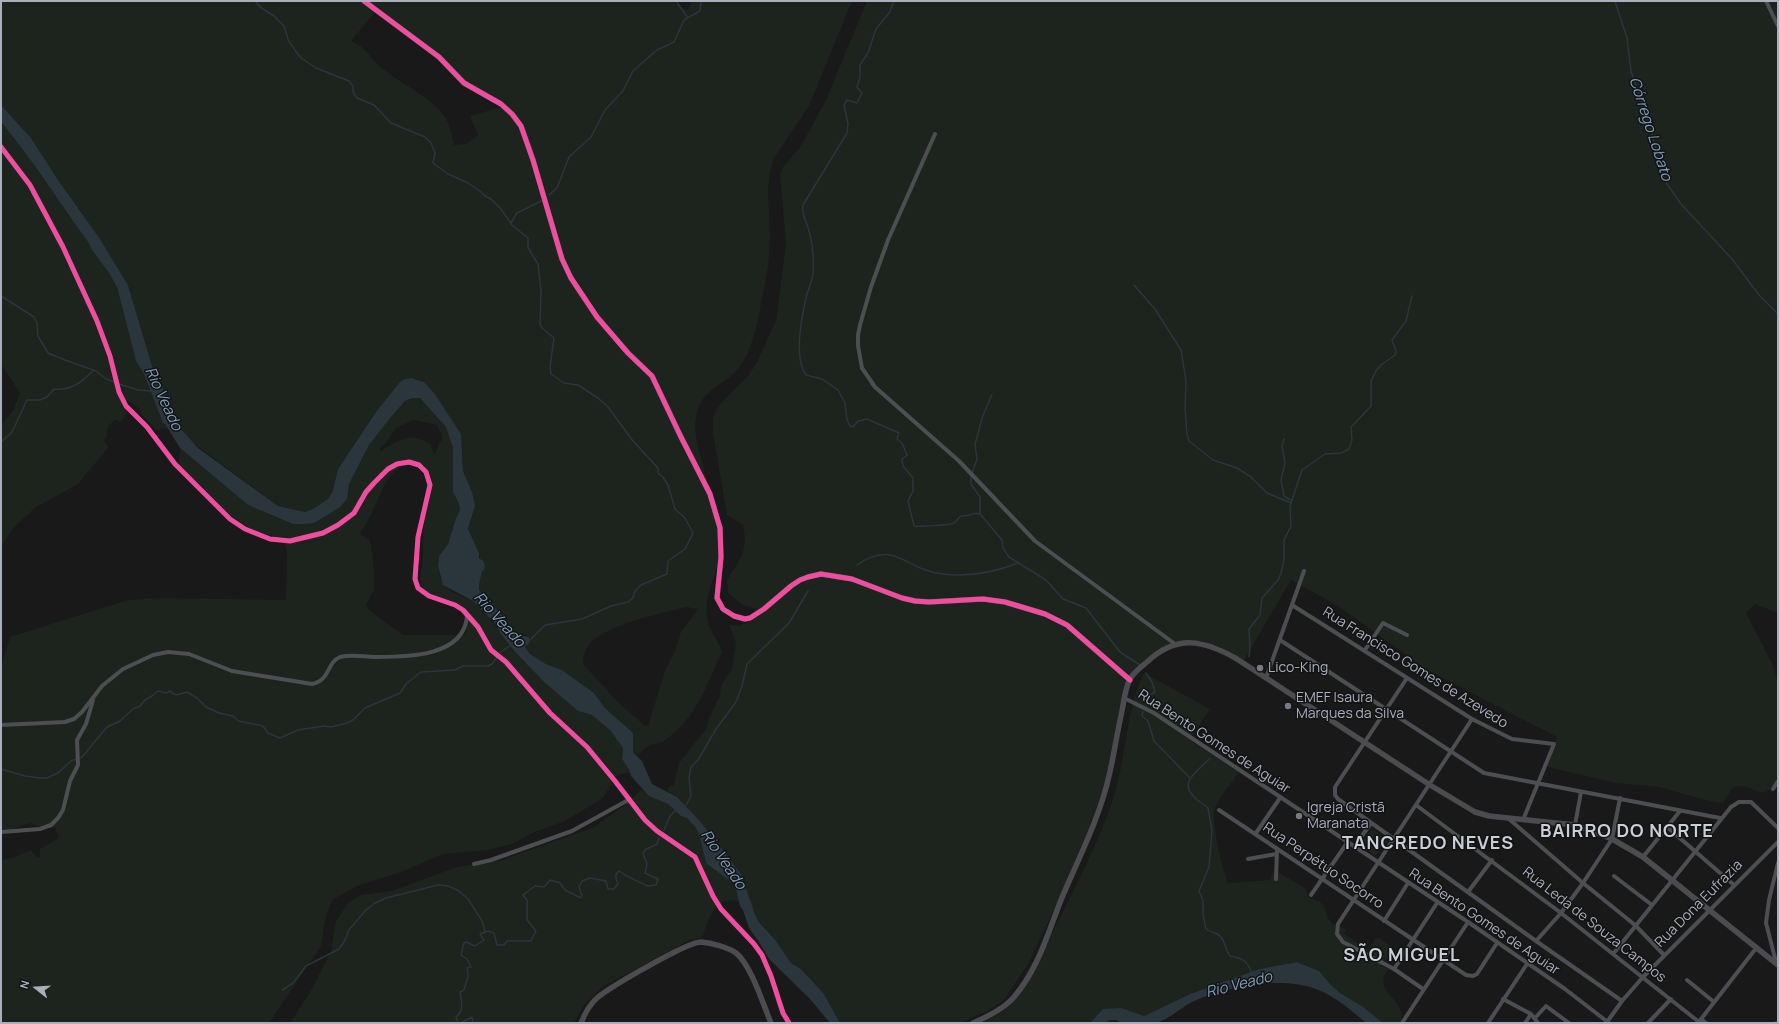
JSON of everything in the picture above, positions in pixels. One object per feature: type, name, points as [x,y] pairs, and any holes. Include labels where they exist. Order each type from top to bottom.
[{"type":"main road","points":[[364,1],[439,57],[464,83],[501,104],[512,114],[521,126],[536,168],[562,259],[571,278],[596,317],[628,353],[652,376],[710,494],[720,528],[721,557],[717,598],[723,610],[734,616],[745,619],[750,618],[764,609],[800,580],[821,574],[852,579],[902,598],[915,601],[929,602],[983,599],[1005,602],[1045,614],[1066,625],[1130,680]]},
{"type":"main road","points":[[973,1023],[999,1010],[1012,999],[1023,986],[1041,952],[1102,803],[1109,776],[1124,698],[1130,680],[1152,657],[1175,644],[1193,642],[1212,646],[1237,659],[1430,785],[1475,812],[1489,816],[1574,825],[1612,840],[1643,856],[1777,964]]},
{"type":"main road","points":[[581,1023],[587,1009],[608,989],[677,950],[690,944],[701,942],[724,947],[735,952],[744,961],[771,1023]]},
{"type":"street","points":[[1766,1],[1778,26]]},
{"type":"street","points":[[935,134],[888,240],[871,287],[858,335],[858,346],[862,368],[875,387],[959,461],[1035,541],[1175,644]]},
{"type":"street","points":[[1,147],[30,184],[63,247],[97,321],[110,356],[119,392],[126,406],[147,427],[175,464],[222,512],[244,529],[270,539],[285,541],[303,538],[330,530],[354,513],[369,488],[393,466],[406,462],[419,464],[426,472],[430,486],[418,537],[416,583],[424,594],[455,604],[463,610],[478,627],[491,650],[506,662],[550,713],[587,747],[650,825],[695,857],[713,896],[721,909],[754,944],[762,955],[771,976],[783,1013],[789,1023]]},
{"type":"street","points":[[1266,678],[1304,571]]},
{"type":"street","name":"Rua Francisco Gomes de Azevedo","points":[[1292,605],[1472,719],[1512,739],[1554,744],[1537,783]]},
{"type":"street","points":[[1,725],[65,722],[74,719],[82,712],[102,686],[123,670],[152,655],[168,652],[189,654],[232,672],[312,684],[322,680],[333,662],[340,657],[404,657],[444,647],[460,637],[467,616]]},
{"type":"street","points":[[1365,650],[1383,623],[1407,634]]},
{"type":"street","points":[[1280,640],[1451,752],[1490,775],[1620,798],[1720,818]]},
{"type":"street","points":[[1407,678],[1335,786],[1338,799],[1536,941],[1622,1000]]},
{"type":"street","points":[[1,832],[40,830],[51,825],[58,818],[63,810],[70,781],[78,765],[77,740],[86,724],[93,698]]},
{"type":"street","name":"Rua Bento Gomes de Aguiar","points":[[1124,698],[1148,709],[1354,848],[1468,922],[1565,989],[1607,1022]]},
{"type":"street","points":[[1423,989],[1394,969],[1343,942],[1337,934],[1338,924],[1472,719]]},
{"type":"street","points":[[1773,789],[1778,781]]},
{"type":"street","points":[[1523,820],[1537,783]]},
{"type":"street","points":[[1574,825],[1581,792]]},
{"type":"street","points":[[1256,834],[1280,798]]},
{"type":"street","points":[[1536,941],[1583,883],[1612,840],[1620,798]]},
{"type":"street","points":[[474,864],[491,860],[572,831],[630,799]]},
{"type":"street","points":[[1613,954],[1720,818],[1735,804],[1744,801],[1754,804],[1778,828]]},
{"type":"street","name":"Rua Leda de Souza Campos","points":[[1416,805],[1561,912],[1671,1000],[1699,1021],[1706,1023]]},
{"type":"street","name":"Rua Perpétuo Socorro","points":[[1219,810],[1256,834],[1277,851],[1322,878],[1466,975],[1475,975],[1497,943]]},
{"type":"street","points":[[1643,856],[1680,811]]},
{"type":"street","points":[[1509,818],[1583,883],[1635,925],[1664,955]]},
{"type":"street","points":[[1354,848],[1371,824]]},
{"type":"street","points":[[1667,827],[1734,885]]},
{"type":"street","name":"Rua Dona Eufrazia","points":[[1607,1022],[1622,1000],[1643,977],[1778,842]]},
{"type":"street","points":[[1311,895],[1347,843]]},
{"type":"street","points":[[1276,879],[1277,851]]},
{"type":"street","name":"Rua Perpétuo Socorro","points":[[1248,859],[1277,851]]},
{"type":"street","points":[[1468,892],[1492,860]]},
{"type":"street","points":[[1777,964],[1766,923],[1768,900],[1778,863]]},
{"type":"street","points":[[1614,876],[1652,905]]},
{"type":"street","points":[[1384,921],[1408,883]]},
{"type":"street","points":[[1394,969],[1437,903]]},
{"type":"street","points":[[1402,1023],[1468,922]]},
{"type":"street","points":[[1699,1021],[1757,947]]},
{"type":"street","points":[[1488,1023],[1527,964]]},
{"type":"street","points":[[1687,980],[1714,1002]]},
{"type":"street","points":[[1503,999],[1531,1014],[1538,1023]]},
{"type":"street","points":[[1648,1023],[1671,1000]]},
{"type":"street","points":[[1535,1018],[1546,1006],[1569,1023]]},
{"type":"street","points":[[1525,1023],[1531,1014]]},
{"type":"shaded area","points":[[1,1],[671,1],[687,10],[693,1],[852,1],[809,106],[774,158],[771,168],[768,187],[770,248],[768,266],[759,316],[749,349],[739,368],[711,391],[701,402],[696,416],[696,438],[720,542],[718,564],[708,599],[707,617],[709,626],[722,652],[699,701],[685,722],[664,741],[650,745],[635,756],[633,752],[633,733],[605,708],[594,693],[562,670],[546,664],[530,654],[525,647],[529,636],[519,635],[513,630],[501,614],[479,590],[482,571],[479,553],[468,529],[471,523],[472,492],[463,471],[461,434],[435,394],[424,382],[412,378],[405,379],[376,412],[338,469],[332,493],[328,499],[313,509],[305,512],[278,506],[192,442],[182,430],[152,366],[128,285],[100,239],[58,180],[31,138],[1,105]],"holes":[[[375,12],[442,60],[472,88],[505,106],[470,116],[478,135],[466,144],[454,145],[448,122],[439,110],[424,97],[383,69],[361,46],[351,41]],[[686,607],[698,609],[681,632],[675,651],[665,671],[648,726],[644,725],[619,703],[583,664],[585,653],[588,646],[596,638],[620,626]]]},
{"type":"shaded area","points":[[867,1],[1778,1],[1778,613],[1755,604],[1746,613],[1772,663],[1778,682],[1778,778],[1771,789],[1763,793],[1744,786],[1733,787],[1723,803],[1709,801],[1659,787],[1616,783],[1543,766],[1557,737],[1427,670],[1338,606],[1291,580],[1244,660],[1216,645],[1202,641],[1186,641],[1169,644],[1155,652],[1133,678],[1123,712],[1111,776],[1058,902],[1028,964],[1004,1000],[985,1012],[959,1023],[840,1023],[824,994],[801,969],[791,963],[776,941],[757,920],[741,874],[699,820],[677,797],[666,790],[670,786],[674,785],[679,763],[706,729],[709,718],[720,696],[721,686],[732,668],[736,642],[729,625],[740,626],[759,616],[756,609],[743,605],[728,593],[727,580],[743,553],[745,538],[743,525],[727,515],[713,433],[713,418],[716,410],[723,401],[748,376],[756,364],[776,321],[786,244],[780,175],[783,167],[801,146],[826,100]]},
{"type":"shaded area","points":[[1,122],[46,181],[117,287],[136,361],[144,374],[163,423],[168,429],[161,428],[158,431],[141,414],[141,410],[127,400],[127,412],[121,422],[116,420],[110,424],[108,428],[107,435],[104,440],[108,448],[78,484],[36,507],[14,527],[1,546],[1,425],[13,411],[20,393],[1,364]]},
{"type":"shaded area","points":[[412,398],[418,398],[425,402],[446,427],[453,448],[454,495],[459,504],[460,510],[448,544],[439,556],[438,566],[440,578],[452,592],[473,601],[487,615],[516,653],[544,682],[578,711],[592,715],[610,730],[623,748],[622,759],[630,773],[621,774],[615,777],[603,798],[565,821],[537,831],[512,844],[488,850],[443,854],[404,871],[357,886],[332,900],[325,920],[321,946],[269,1023],[1,1023],[1,860],[15,857],[31,850],[37,858],[40,857],[40,849],[59,838],[55,827],[42,828],[30,823],[7,831],[1,830],[1,668],[10,637],[128,600],[160,598],[286,600],[287,549],[281,539],[251,529],[229,514],[204,488],[178,465],[181,449],[248,505],[293,524],[314,523],[349,484],[369,445],[405,401]],"holes":[[[413,420],[437,425],[442,435],[442,440],[439,443],[435,455],[430,444],[416,438],[404,439],[380,451],[380,448],[386,443],[396,428]],[[406,463],[417,464],[428,476],[431,483],[423,531],[423,558],[420,576],[423,588],[430,595],[438,600],[457,607],[463,613],[467,622],[465,635],[403,635],[370,611],[366,605],[374,590],[374,570],[371,545],[369,540],[360,534],[385,484],[393,473]]]},
{"type":"shaded area","points":[[1144,673],[1210,709],[1189,740],[1239,772],[1220,799],[1215,808],[1214,814],[1218,845],[1228,883],[1270,880],[1274,870],[1305,888],[1308,897],[1320,902],[1324,906],[1328,918],[1332,923],[1346,930],[1343,933],[1368,950],[1375,939],[1379,938],[1394,948],[1381,965],[1388,969],[1384,976],[1384,987],[1397,1004],[1401,1013],[1401,1023],[1383,1023],[1362,1006],[1340,993],[1319,971],[1297,962],[1259,969],[1190,994],[1144,1016],[1096,1016],[1090,1023],[982,1023],[997,1015],[1012,1002],[1035,964],[1065,908],[1094,848],[1107,817],[1117,785],[1134,698]]},
{"type":"shaded area","points":[[642,789],[649,796],[668,804],[681,816],[687,818],[699,833],[706,863],[735,885],[739,901],[726,901],[717,907],[710,916],[702,938],[690,940],[602,987],[584,1005],[574,1023],[290,1023],[312,989],[331,951],[336,921],[348,903],[361,895],[391,891],[457,867],[502,860],[594,827],[626,804]]},
{"type":"shaded area","points":[[1372,829],[1388,840],[1375,856],[1360,845]]},
{"type":"water","points":[[1,105],[31,138],[58,180],[100,239],[128,285],[152,366],[182,430],[198,448],[278,506],[305,512],[313,509],[328,499],[332,493],[338,469],[376,412],[400,382],[405,379],[412,378],[424,382],[435,394],[461,434],[463,471],[472,492],[475,506],[468,529],[479,553],[479,558],[485,564],[485,568],[482,571],[479,590],[501,614],[513,630],[519,635],[529,637],[529,643],[525,647],[530,654],[546,664],[562,670],[594,693],[605,708],[633,733],[633,752],[642,761],[652,784],[677,797],[699,820],[726,854],[741,874],[757,920],[776,941],[791,963],[801,969],[824,994],[840,1023],[830,1023],[810,999],[769,959],[749,928],[743,910],[740,906],[735,885],[706,863],[699,834],[696,828],[687,818],[681,816],[668,804],[649,796],[631,776],[622,759],[623,748],[610,730],[592,715],[578,711],[544,682],[516,653],[501,634],[494,622],[473,601],[443,585],[438,566],[439,556],[448,544],[460,510],[459,504],[453,492],[453,448],[446,427],[420,398],[412,398],[405,401],[369,445],[349,484],[347,499],[340,507],[314,523],[293,524],[248,505],[180,448],[163,423],[144,374],[136,361],[117,287],[46,181],[1,122]]},
{"type":"water","name":"Rio Veado","points":[[1297,962],[1319,971],[1340,993],[1362,1006],[1383,1023],[1366,1023],[1336,999],[1316,989],[1302,985],[1270,983],[1237,987],[1206,996],[1192,1002],[1165,1019],[1155,1023],[1122,1023],[1110,1020],[1101,1023],[1090,1023],[1103,1009],[1121,1008],[1144,1016],[1190,994],[1259,969]]},
{"type":"waterway","points":[[255,1],[260,7],[274,16],[284,26],[289,42],[301,58],[316,68],[349,81],[353,86],[353,92],[357,98],[374,105],[391,123],[425,137],[431,143],[435,153],[433,163],[448,174],[468,183],[491,199],[501,209],[512,225],[528,238],[528,248],[538,264],[541,291],[540,324],[542,328],[554,338],[550,367],[551,374],[564,383],[578,385],[598,398],[608,407],[633,441],[658,468],[658,473],[663,477],[668,485],[675,509],[685,518],[693,533],[685,549],[668,561],[667,574],[641,585],[635,591],[633,598],[628,602],[611,606],[582,619],[545,625],[528,642]]},
{"type":"waterway","points":[[676,1],[688,18]]},
{"type":"waterway","points":[[549,195],[557,188],[569,157],[591,137],[605,110],[623,91],[633,71],[657,50],[674,42],[684,20],[700,11],[701,1]]},
{"type":"waterway","points":[[894,1],[889,13],[876,29],[868,53],[860,65],[860,77],[857,87],[862,93],[857,103],[847,100],[844,105],[848,124],[847,133],[803,205],[803,215],[808,228],[813,252],[813,277],[807,294],[801,324],[799,347],[802,367],[806,375],[822,379],[838,390],[845,403],[847,420],[850,426],[853,427],[858,421],[867,419],[899,433],[897,439],[902,443],[907,455],[902,459],[903,466],[913,478],[913,491],[908,501],[914,526],[952,524],[961,516],[980,514],[1002,540],[1003,548],[1009,557],[1046,580],[1063,599],[1086,608],[1120,652],[1140,665]]},
{"type":"waterway","name":"Córrego Lobato","points":[[1615,1],[1627,38],[1631,71],[1646,114],[1665,181],[1681,204],[1732,259],[1759,295],[1778,314]]},
{"type":"waterway","points":[[511,223],[517,213],[541,201]]},
{"type":"waterway","points":[[1134,285],[1155,309],[1181,350],[1186,381],[1185,408],[1189,441],[1213,460],[1237,468],[1251,477],[1267,493],[1291,503]]},
{"type":"waterway","points":[[1,296],[34,317],[37,323],[38,336],[48,353],[96,371],[106,379],[114,382]]},
{"type":"waterway","points":[[1249,657],[1249,629],[1260,615],[1262,598],[1278,580],[1281,573],[1284,560],[1284,540],[1291,526],[1290,506],[1302,470],[1325,454],[1341,453],[1349,449],[1352,440],[1351,427],[1371,406],[1371,381],[1381,365],[1395,355],[1396,351],[1392,340],[1406,321],[1412,296]]},
{"type":"waterway","points":[[1,442],[12,432],[27,400],[40,400],[47,397],[54,389],[66,389],[76,385],[94,370]]},
{"type":"waterway","points":[[119,384],[138,390],[152,391]]},
{"type":"waterway","points":[[972,473],[977,459],[975,444],[982,418],[992,394]]},
{"type":"waterway","points":[[1284,439],[1282,446],[1285,463],[1281,480],[1284,496],[1292,501]]},
{"type":"waterway","points":[[971,476],[971,484],[980,497],[980,514]]},
{"type":"waterway","points":[[857,565],[870,558],[881,555],[891,555],[930,572],[962,575],[991,571],[1018,563]]},
{"type":"waterway","points":[[685,807],[691,796],[689,778],[691,767],[698,760],[716,729],[736,702],[742,686],[747,664],[789,623],[808,591]]},
{"type":"waterway","points":[[501,652],[511,645]]},
{"type":"waterway","points":[[1,769],[25,776],[40,778],[47,778],[58,773],[71,761],[82,757],[107,727],[120,721],[133,709],[140,706],[145,700],[158,691],[166,693],[170,691],[176,695],[187,692],[197,698],[206,707],[219,713],[233,716],[238,721],[263,726],[268,733],[280,738],[298,730],[324,726],[331,727],[347,723],[353,720],[365,708],[400,693],[406,684],[421,672],[455,670],[463,666],[488,666],[492,664],[497,657]]},
{"type":"waterway","points":[[1146,673],[1152,682],[1155,692],[1150,695],[1146,705]]},
{"type":"waterway","points":[[1143,712],[1142,716],[1148,721],[1154,741],[1190,778]]},
{"type":"waterway","points":[[1210,758],[1192,776],[1188,786],[1190,792],[1195,798],[1208,808],[1212,830],[1209,867],[1199,891],[1203,900],[1203,914],[1206,929],[1219,935],[1223,939],[1230,956],[1244,961],[1252,973]]},
{"type":"waterway","points":[[664,830],[670,816],[676,810]]},
{"type":"waterway","points":[[458,1023],[456,1017],[459,1015],[462,1006],[460,992],[464,990],[468,975],[467,968],[471,967],[467,959],[461,955],[464,943],[466,942],[475,946],[484,940],[480,934],[488,931],[494,933],[497,945],[504,945],[507,941],[531,941],[536,931],[527,920],[527,900],[523,895],[535,886],[544,887],[550,880],[560,883],[565,890],[581,898],[582,896],[579,887],[582,881],[590,878],[606,881],[608,889],[614,889],[618,884],[616,875],[619,871],[648,886],[656,885],[658,879],[645,873],[647,864],[643,854],[645,850],[657,844],[659,838]]},
{"type":"waterway","points":[[282,990],[293,983],[306,966],[339,949],[349,930],[365,911],[375,903],[386,898],[438,885],[448,886],[459,891],[468,899],[482,921],[485,931]]},
{"type":"waterway","points":[[461,1023],[472,1017],[473,1023]]},
{"type":"waterway","points":[[1773,1023],[1778,1021]]},
{"type":"cycle path","points":[[364,1],[439,57],[464,83],[501,104],[512,114],[521,126],[533,160],[562,259],[571,278],[597,317],[628,353],[652,376],[710,494],[720,528],[721,557],[717,598],[723,609],[734,616],[745,619],[750,618],[764,609],[800,580],[821,574],[852,579],[902,598],[915,601],[929,602],[983,599],[1005,602],[1045,614],[1067,625],[1130,680]]},
{"type":"cycle path","points":[[1,147],[30,185],[63,247],[97,321],[110,356],[119,392],[126,406],[147,427],[175,464],[230,519],[245,529],[270,539],[290,541],[323,533],[338,525],[354,513],[366,492],[374,483],[388,469],[397,464],[409,462],[419,465],[426,472],[430,485],[418,537],[415,579],[418,588],[429,596],[455,605],[463,610],[478,627],[491,650],[506,662],[550,713],[587,747],[645,820],[657,831],[695,857],[713,896],[721,909],[754,944],[762,955],[771,976],[783,1013],[789,1023]]},
{"type":"place","name":"Lico-King","points":[[1260,668]]},
{"type":"place","name":"EMEF Isaura Marques da Silva","points":[[1288,706]]},
{"type":"place","name":"Igreja Cristã Maranata","points":[[1299,816]]},
{"type":"district","name":"BAIRRO DO NORTE","points":[[1627,832]]},
{"type":"district","name":"TANCREDO NEVES","points":[[1428,844]]},
{"type":"district","name":"SÃO MIGUEL","points":[[1402,956]]}]
